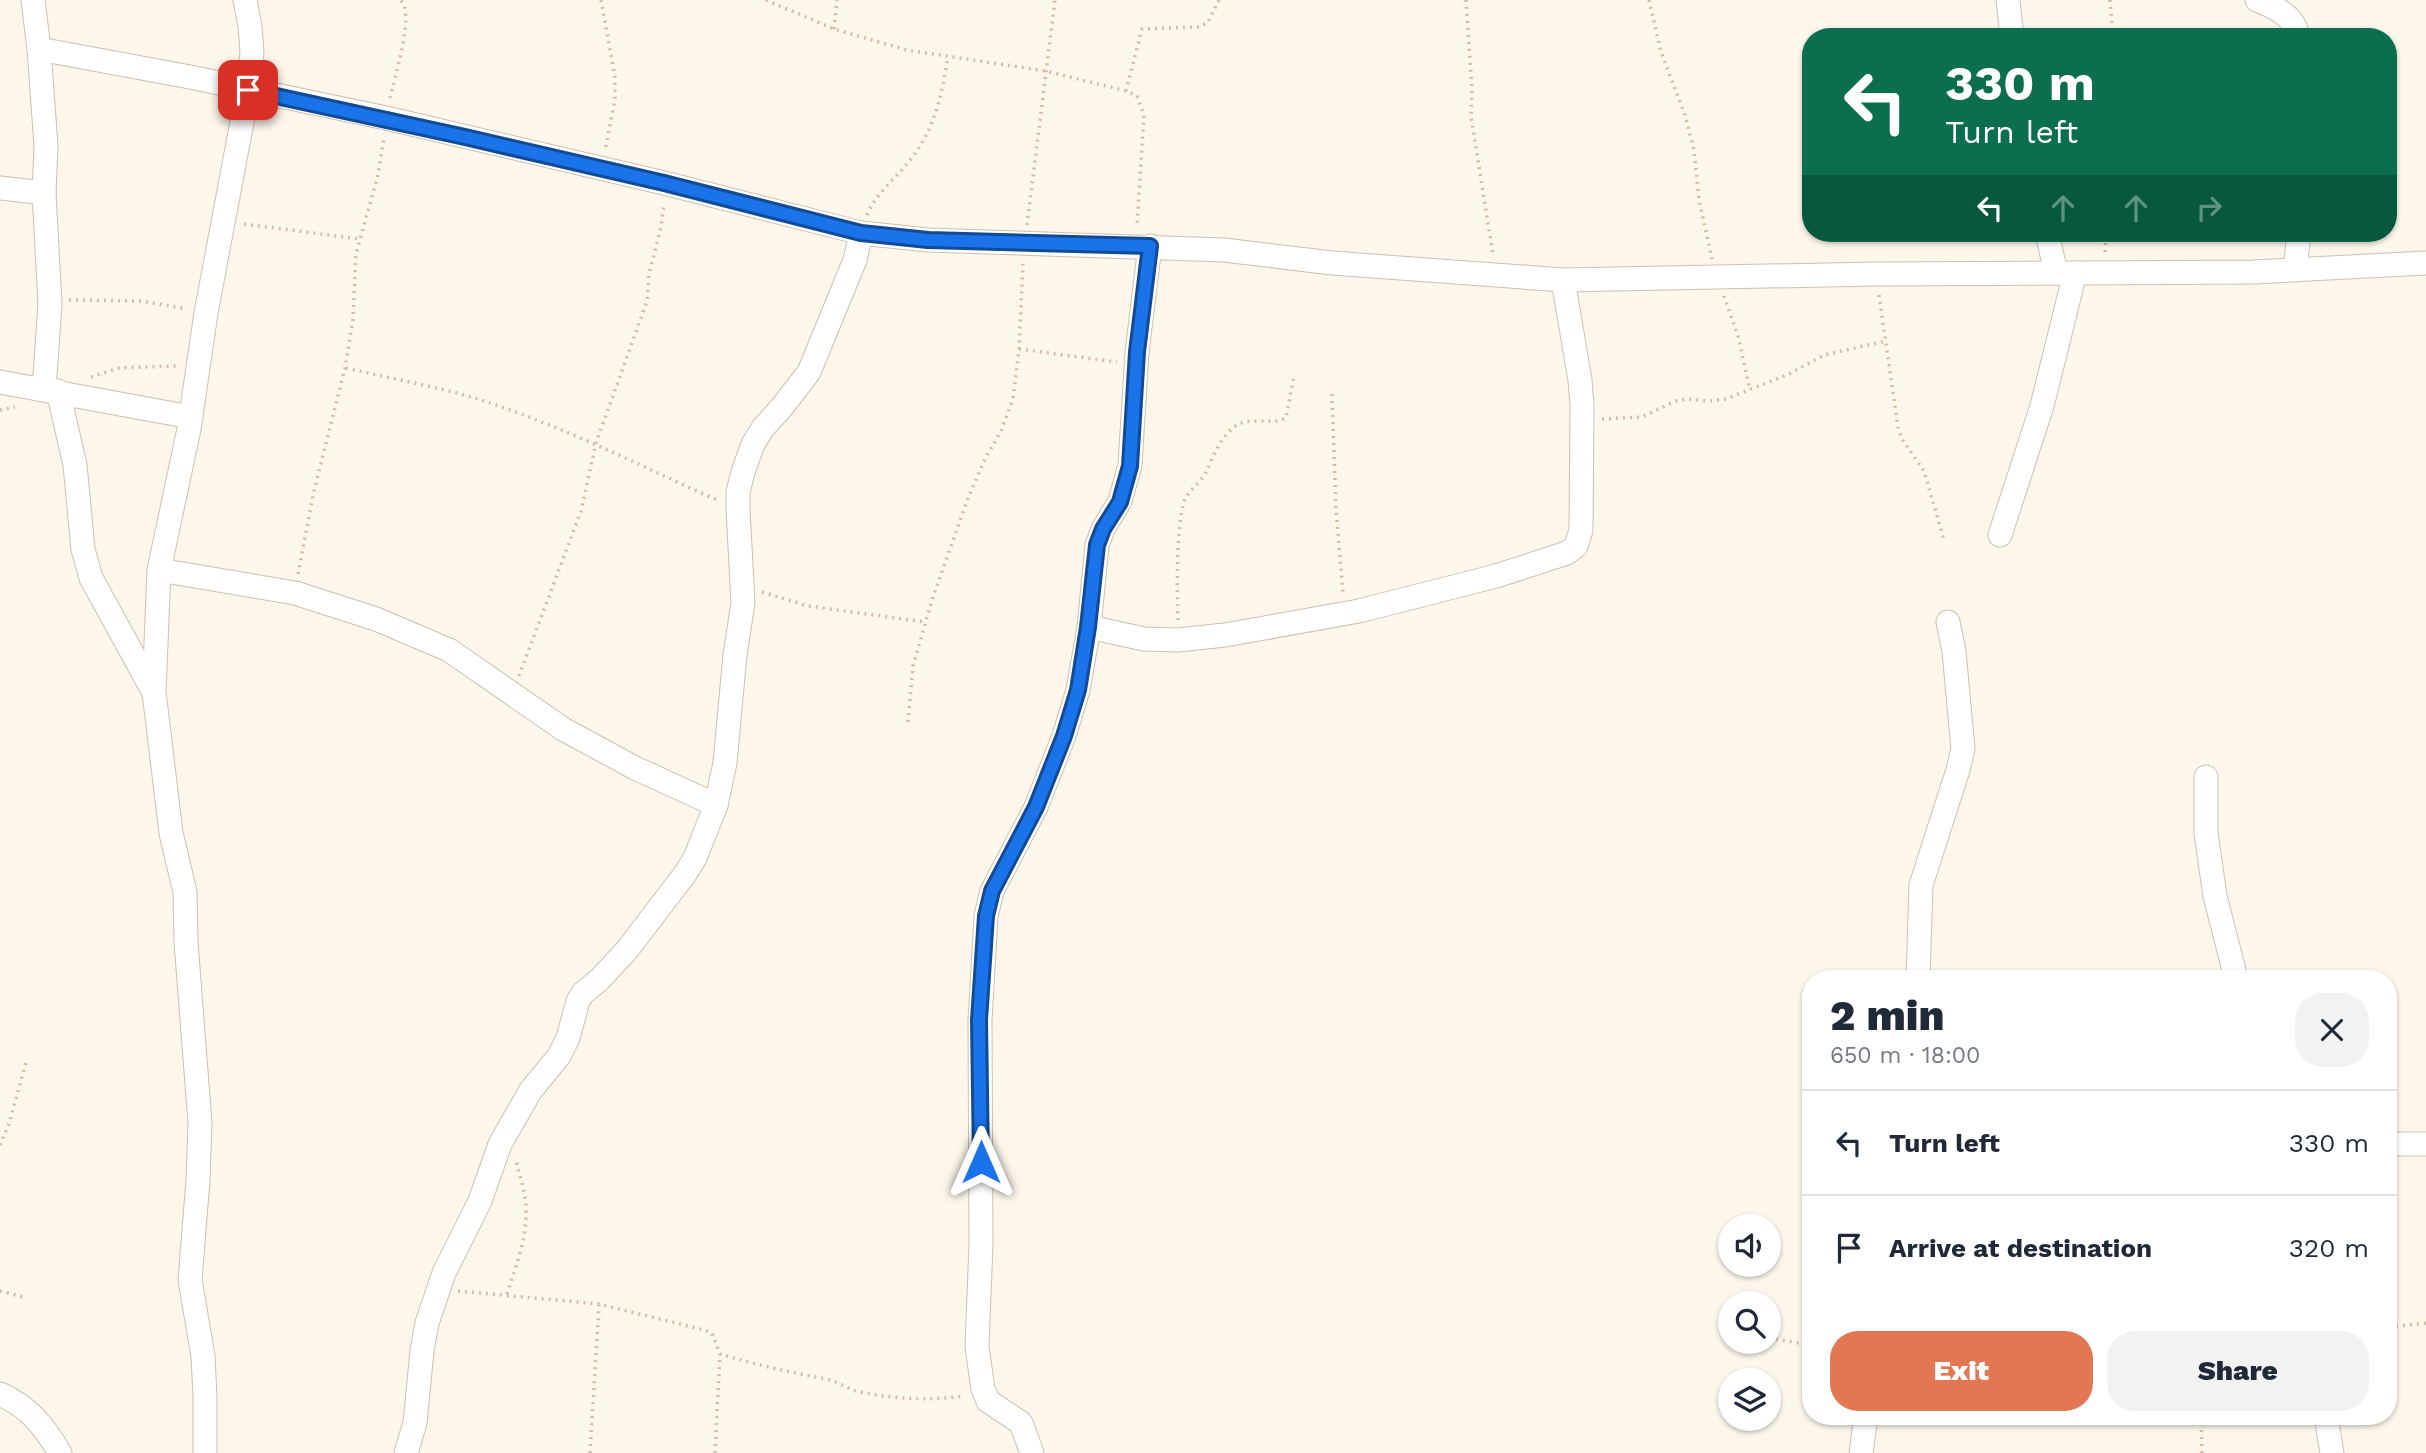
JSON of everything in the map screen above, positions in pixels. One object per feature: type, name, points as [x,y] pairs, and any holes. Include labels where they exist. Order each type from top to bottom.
[{"type":"street","points":[[33,0],[46,146],[44,193],[54,390],[75,465],[83,549],[91,579],[154,692]]},
{"type":"street","points":[[205,1453],[202,1356],[190,1280],[200,1141],[185,892],[171,833],[154,692],[159,570],[191,417],[206,313],[248,90],[252,52],[245,0]]},
{"type":"street","points":[[2008,0],[2010,28]]},
{"type":"street","points":[[2257,0],[2284,13],[2296,28]]},
{"type":"street","points":[[39,49],[386,118],[664,183],[861,233],[928,240],[1224,250],[1332,263],[1563,280],[1876,274],[2254,272],[2426,263]]},
{"type":"street","points":[[0,188],[44,193]]},
{"type":"street","points":[[406,1453],[415,1423],[427,1323],[444,1273],[480,1201],[508,1126],[531,1090],[559,1056],[583,993],[627,950],[685,874],[695,858],[716,805],[725,763],[744,586],[738,492],[753,444],[808,372],[855,260],[861,233]]},
{"type":"street","points":[[2000,536],[2042,406],[2066,273],[2051,242]]},
{"type":"street","points":[[2295,270],[2298,242]]},
{"type":"street","points":[[1032,1453],[1021,1423],[994,1405],[985,1393],[977,1347],[981,1244],[979,1020],[986,916],[992,891],[1036,807],[1064,736],[1078,690],[1097,545],[1103,529],[1120,502],[1130,466],[1143,246]]},
{"type":"street","points":[[1088,627],[1144,639],[1178,640],[1225,635],[1345,613],[1496,576],[1567,553],[1576,546],[1581,530],[1583,421],[1580,380],[1563,280]]},
{"type":"street","points":[[0,382],[191,417]]},
{"type":"street","points":[[159,570],[295,593],[376,620],[449,650],[563,729],[635,768],[716,805]]},
{"type":"street","points":[[1918,970],[1921,884],[1963,749],[1954,651],[1948,622]]},
{"type":"street","points":[[2206,777],[2206,833],[2215,896],[2234,970]]},
{"type":"street","points":[[2397,1144],[2426,1144]]},
{"type":"street","points":[[0,1394],[17,1402],[45,1428],[60,1453]]},
{"type":"street","points":[[1861,1453],[1865,1425]]},
{"type":"street","points":[[2327,1425],[2332,1453]]},
{"type":"path","points":[[295,593],[314,491],[352,335],[354,274],[360,239],[378,175],[386,118],[407,27],[407,8],[400,0]]},
{"type":"path","points":[[601,0],[615,76],[615,100],[601,169]]},
{"type":"path","points":[[766,0],[834,29],[907,50],[1046,71],[1126,91],[1136,96],[1144,116],[1143,246]]},
{"type":"path","points":[[834,29],[837,0]]},
{"type":"path","points":[[908,722],[913,666],[925,622],[968,498],[1013,399],[1019,349],[1025,243],[1055,0]]},
{"type":"path","points":[[1126,91],[1142,29],[1200,27],[1208,22],[1219,0]]},
{"type":"path","points":[[1466,0],[1472,90],[1471,116],[1495,277]]},
{"type":"path","points":[[1649,0],[1661,52],[1685,115],[1694,150],[1699,200],[1716,277],[1738,335],[1750,390]]},
{"type":"path","points":[[2110,0],[2112,28]]},
{"type":"path","points":[[861,233],[874,200],[915,154],[934,121],[942,94],[948,56]]},
{"type":"path","points":[[512,694],[581,510],[596,443],[647,301],[652,261],[661,227],[664,183]]},
{"type":"path","points":[[224,223],[360,239]]},
{"type":"path","points":[[1876,274],[1898,427],[1902,439],[1924,471],[1944,540]]},
{"type":"path","points":[[50,300],[141,301],[206,313]]},
{"type":"path","points":[[1583,421],[1642,417],[1676,401],[1726,398],[1789,374],[1824,355],[1886,341]]},
{"type":"path","points":[[1019,349],[1136,365]]},
{"type":"path","points":[[54,390],[118,368],[198,365]]},
{"type":"path","points":[[345,368],[484,401],[596,443],[738,509]]},
{"type":"path","points":[[1178,640],[1180,528],[1184,502],[1200,483],[1225,436],[1234,427],[1242,422],[1280,421],[1286,418],[1294,376]]},
{"type":"path","points":[[1332,394],[1336,509],[1345,613]]},
{"type":"path","points":[[744,586],[808,606],[925,622]]},
{"type":"path","points":[[0,1145],[12,1114],[26,1062]]},
{"type":"path","points":[[506,1294],[516,1266],[526,1217],[524,1194],[508,1126]]},
{"type":"path","points":[[439,1289],[599,1304],[712,1333],[720,1354],[715,1453]]},
{"type":"path","points":[[0,1291],[23,1297]]},
{"type":"path","points":[[590,1453],[599,1304]]},
{"type":"path","points":[[2397,1326],[2426,1323]]},
{"type":"path","points":[[1781,1340],[1802,1344]]},
{"type":"path","points":[[720,1354],[767,1368],[828,1379],[854,1390],[885,1396],[934,1400],[985,1393]]},
{"type":"path","points":[[2201,1425],[2202,1453]]},
{"type":"route","points":[[248,90],[386,118],[664,183],[861,233],[928,240],[1150,246],[1137,352],[1130,466],[1120,502],[1103,529],[1097,545],[1078,690],[1064,736],[1036,807],[992,891],[986,916],[979,1020],[981,1162]]}]
